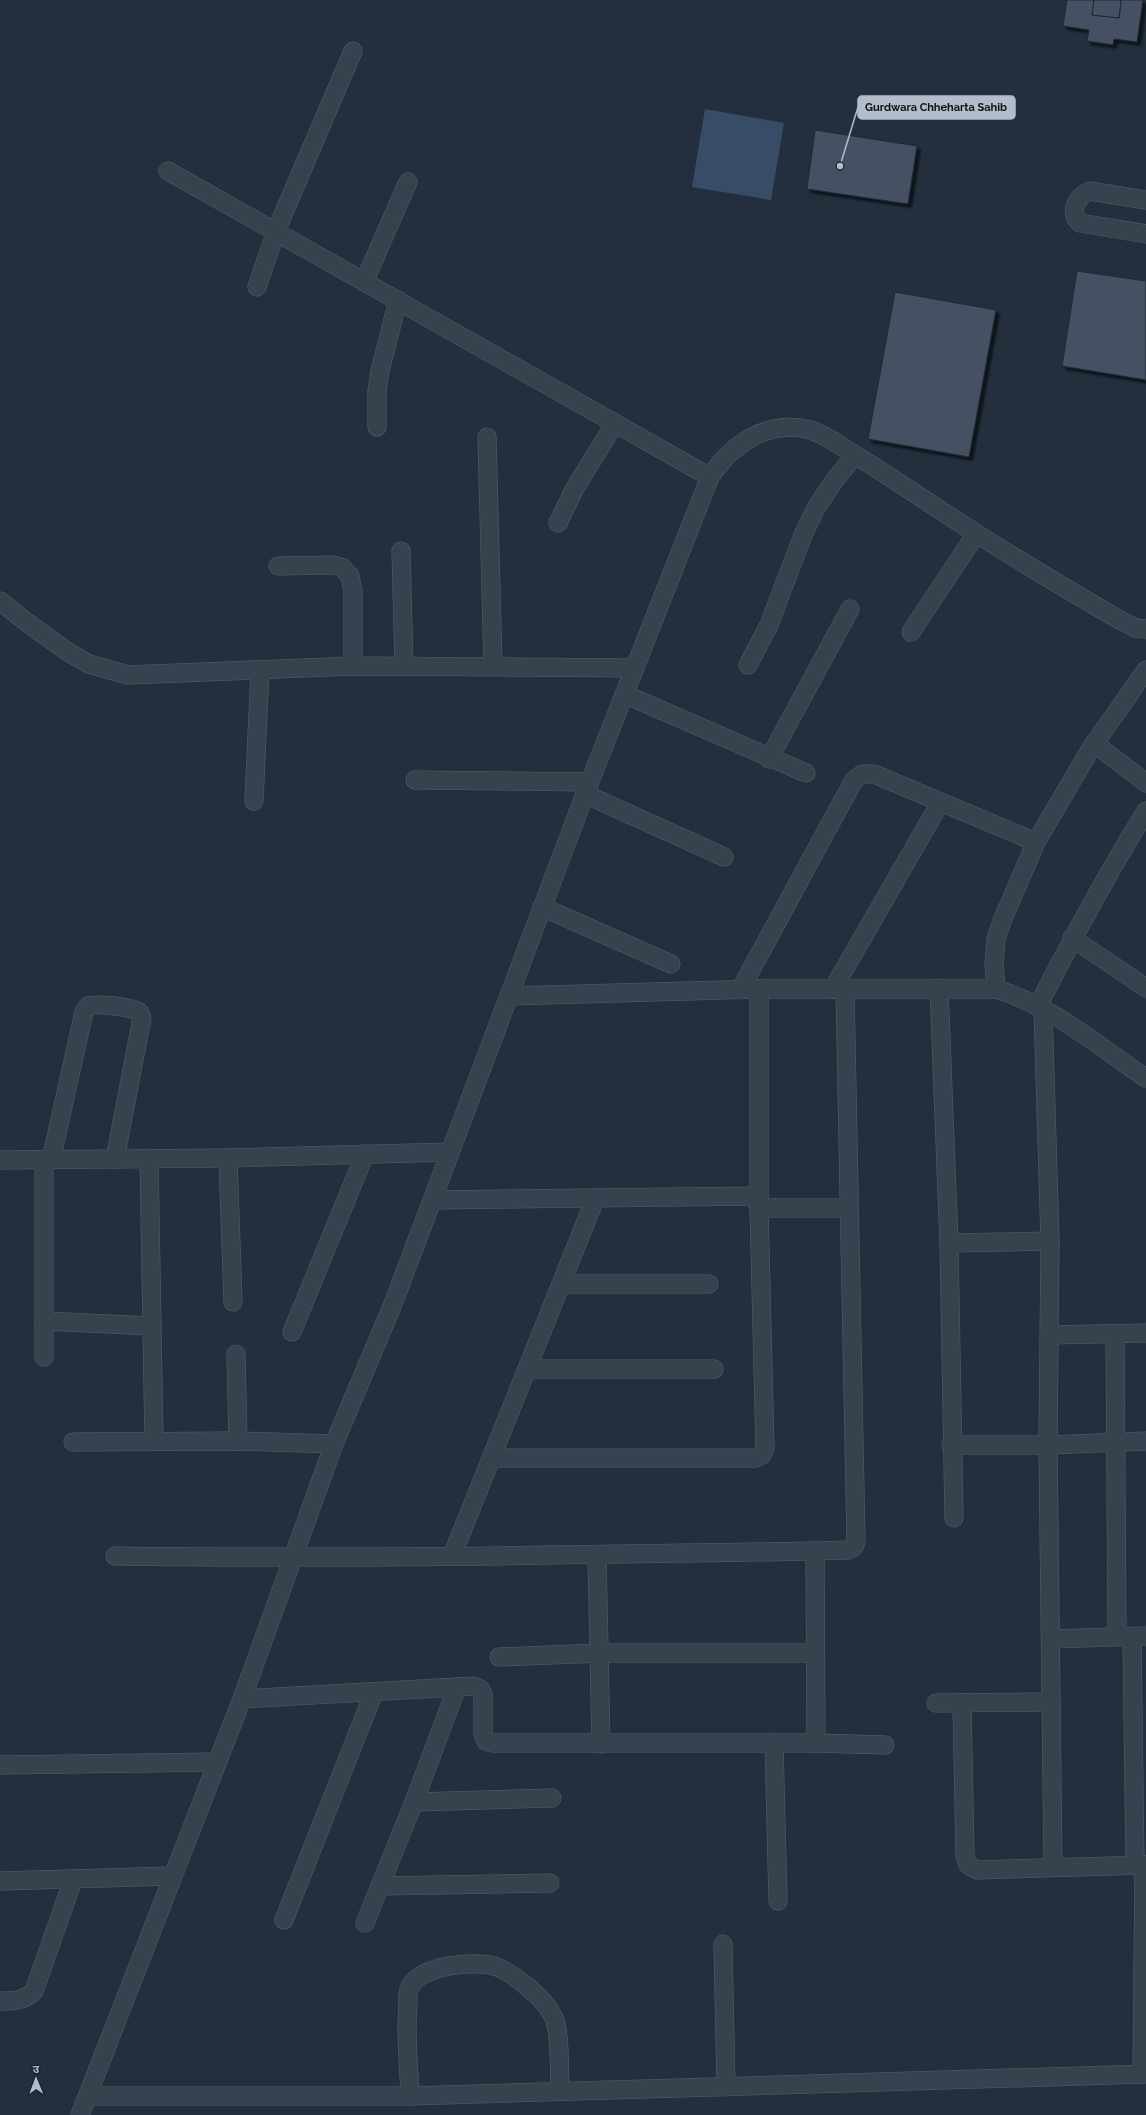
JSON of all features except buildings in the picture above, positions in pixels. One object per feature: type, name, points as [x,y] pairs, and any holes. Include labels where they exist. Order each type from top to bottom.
[{"type":"street","points":[[256,287],[276,231],[353,51]]},
{"type":"street","points":[[168,171],[710,477]]},
{"type":"street","points":[[364,282],[408,182]]},
{"type":"street","points":[[1146,200],[1090,191],[1078,199],[1074,212],[1080,223],[1146,234]]},
{"type":"street","points":[[377,427],[377,391],[380,371],[398,300]]},
{"type":"street","points":[[558,523],[575,488],[615,423]]},
{"type":"street","points":[[80,2115],[242,1699],[334,1444],[393,1304],[587,788],[710,477],[719,463],[738,444],[765,431],[778,429],[810,430],[829,439],[855,455],[1007,554],[1118,619],[1136,628],[1146,629]]},
{"type":"street","points":[[487,437],[493,666]]},
{"type":"street","points":[[748,665],[769,625],[803,535],[816,508],[834,481],[855,455]]},
{"type":"street","points":[[911,632],[976,534]]},
{"type":"street","points":[[401,551],[404,666]]},
{"type":"street","points":[[278,566],[334,565],[343,568],[350,576],[353,592],[353,666]]},
{"type":"street","points":[[0,601],[68,652],[89,664],[111,672],[128,675],[353,666],[635,668]]},
{"type":"street","points":[[769,759],[850,609]]},
{"type":"street","points":[[254,802],[260,670]]},
{"type":"street","points":[[996,989],[994,964],[996,939],[1002,921],[1036,842],[1094,743],[1146,670]]},
{"type":"street","points":[[624,694],[769,759],[806,773]]},
{"type":"street","points":[[1094,743],[1146,783]]},
{"type":"street","points":[[740,990],[854,780],[862,774],[874,774],[1036,842]]},
{"type":"street","points":[[415,780],[587,788],[724,856]]},
{"type":"street","points":[[115,1556],[294,1558],[597,1555],[848,1550],[854,1547],[856,1542],[849,1208],[839,989],[940,803]]},
{"type":"street","points":[[1053,1867],[1048,1445],[1050,1241],[1041,1007],[1072,938],[1116,859],[1146,811]]},
{"type":"street","points":[[542,907],[671,964]]},
{"type":"street","points":[[1072,938],[1146,988]]},
{"type":"street","points":[[939,988],[949,1243],[951,1445],[954,1518]]},
{"type":"street","points":[[510,996],[759,989],[996,989],[1020,996],[1041,1007],[1146,1078]]},
{"type":"street","points":[[491,1458],[755,1458],[762,1455],[765,1448],[759,1202],[759,989]]},
{"type":"street","points":[[44,1357],[47,1160],[84,1012],[88,1006],[95,1004],[133,1010],[139,1012],[142,1018],[114,1159]]},
{"type":"street","points":[[0,1160],[228,1158],[450,1152]]},
{"type":"street","points":[[292,1332],[365,1154]]},
{"type":"street","points":[[149,1158],[154,1441]]},
{"type":"street","points":[[228,1158],[233,1302]]},
{"type":"street","points":[[432,1200],[596,1199],[759,1202],[849,1208]]},
{"type":"street","points":[[452,1556],[596,1199]]},
{"type":"street","points":[[949,1243],[1050,1241]]},
{"type":"street","points":[[562,1284],[709,1284]]},
{"type":"street","points":[[44,1321],[152,1326]]},
{"type":"street","points":[[1050,1335],[1146,1333]]},
{"type":"street","points":[[88,2096],[410,2096],[1144,2074],[1142,1865],[1132,1636],[1117,1442],[1115,1334]]},
{"type":"street","points":[[236,1354],[238,1442]]},
{"type":"street","points":[[527,1369],[714,1369]]},
{"type":"street","points":[[951,1445],[1048,1445],[1146,1440]]},
{"type":"street","points":[[74,1442],[154,1441],[334,1444]]},
{"type":"street","points":[[815,1551],[816,1743]]},
{"type":"street","points":[[597,1555],[601,1744]]},
{"type":"street","points":[[1051,1639],[1132,1636]]},
{"type":"street","points":[[499,1657],[600,1653],[815,1653]]},
{"type":"street","points":[[242,1699],[474,1686],[480,1688],[483,1694],[483,1734],[486,1741],[492,1744],[816,1743],[886,1745]]},
{"type":"street","points":[[365,1923],[414,1802],[457,1687]]},
{"type":"street","points":[[284,1920],[374,1692]]},
{"type":"street","points":[[936,1703],[1052,1702]]},
{"type":"street","points":[[962,1703],[965,1855],[968,1865],[978,1870],[1142,1865]]},
{"type":"street","points":[[774,1743],[778,1901]]},
{"type":"street","points":[[0,1765],[217,1762]]},
{"type":"street","points":[[414,1802],[552,1798]]},
{"type":"street","points":[[0,1881],[172,1876]]},
{"type":"street","points":[[0,2001],[27,1998],[34,1991],[73,1880]]},
{"type":"street","points":[[380,1886],[550,1883]]},
{"type":"street","points":[[723,1944],[726,2087]]},
{"type":"street","points":[[410,2096],[406,2018],[409,1989],[423,1974],[441,1968],[470,1963],[494,1966],[510,1974],[547,2006],[554,2017],[557,2032],[560,2091]]},
{"type":"water","points":[[705,109],[784,123],[771,200],[692,187]]},
{"type":"place","name":"Gurdwara Chheharta Sahib","points":[[840,166]]}]
